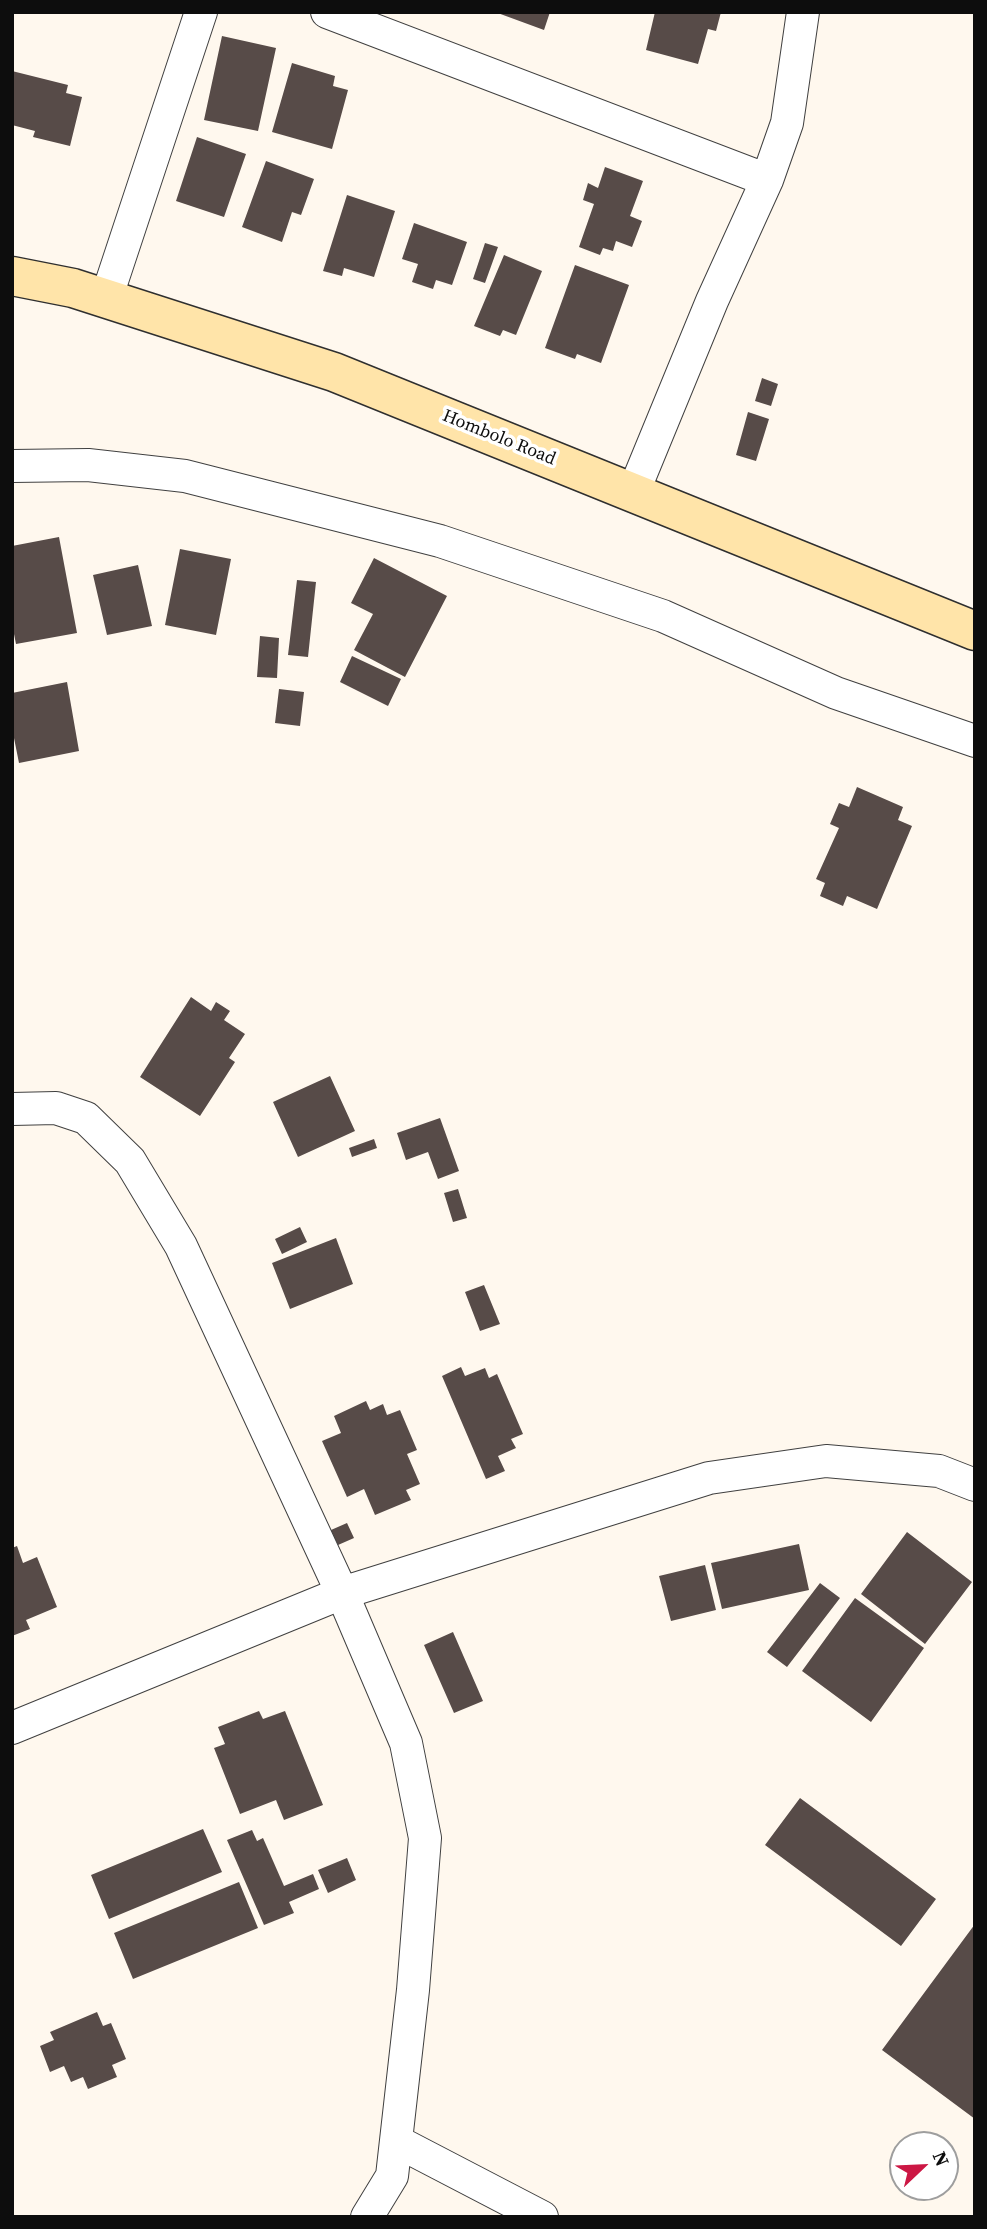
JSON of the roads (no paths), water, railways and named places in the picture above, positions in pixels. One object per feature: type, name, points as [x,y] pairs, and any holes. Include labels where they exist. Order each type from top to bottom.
[{"type":"street","points":[[106,299],[201,12]]},
{"type":"street","points":[[327,12],[767,180]]},
{"type":"street","points":[[633,493],[712,301],[767,180],[787,123],[803,12]]},
{"type":"street","name":"Hombolo Road","points":[[12,276],[73,288],[334,372],[975,631]]},
{"type":"street","points":[[12,466],[88,465],[184,476],[440,541],[663,616],[836,693],[975,741]]},
{"type":"street","points":[[12,1109],[56,1108],[86,1118],[131,1161],[181,1246],[342,1593],[406,1743],[425,1838],[392,2176],[367,2217]]},
{"type":"street","points":[[12,1728],[342,1593],[709,1478],[826,1461],[939,1471],[975,1485]]},
{"type":"street","points":[[396,2141],[542,2217]]}]
